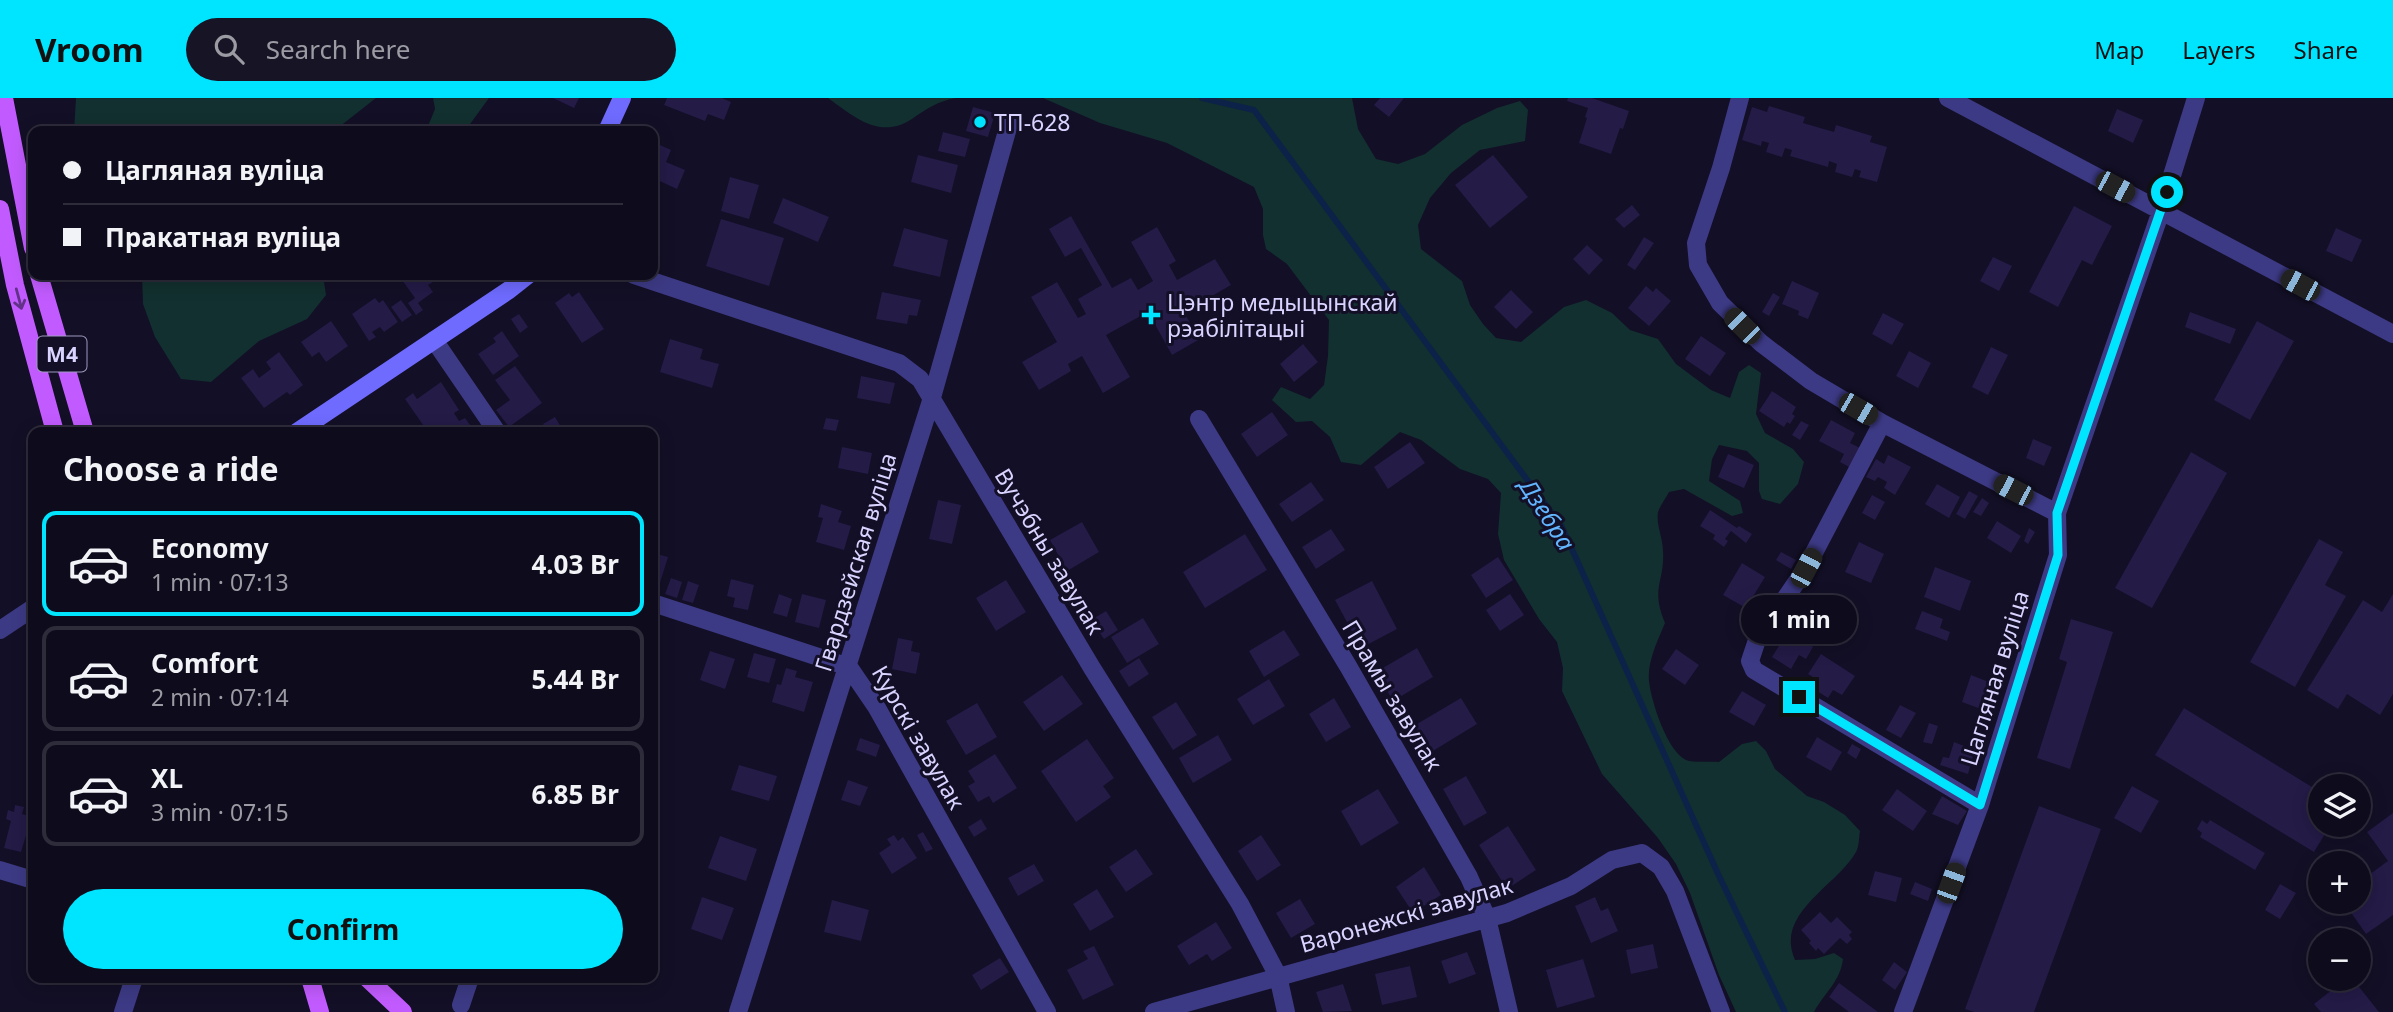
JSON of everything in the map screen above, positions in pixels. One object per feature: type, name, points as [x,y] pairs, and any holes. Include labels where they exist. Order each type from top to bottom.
[{"type":"main road","points":[[4,98],[28,222]]},
{"type":"main road","points":[[609,126],[622,98]]},
{"type":"main road","name":"М4","points":[[0,209],[15,285],[54,427]]},
{"type":"main road","name":"М4","points":[[40,280],[84,427]]},
{"type":"main road","points":[[304,427],[521,280]]},
{"type":"main road","points":[[311,983],[320,1012]]},
{"type":"main road","points":[[372,983],[403,1012]]},
{"type":"street","points":[[1740,98],[1721,168],[1696,243],[1698,265],[1720,303],[1761,343],[1811,381],[1882,422],[2057,513]]},
{"type":"street","points":[[1948,98],[2393,334]]},
{"type":"street","name":"Цагляная вуліца","points":[[1903,1012],[1980,805],[2058,555],[2057,513],[2161,211],[2196,98]]},
{"type":"street","name":"Гвардзейская вуліца","points":[[738,1012],[931,401],[1009,124]]},
{"type":"street","name":"Вучэбны завулак","points":[[649,280],[899,363],[920,379],[1092,668],[1240,904],[1278,976],[1286,1012]]},
{"type":"street","points":[[433,340],[494,427]]},
{"type":"street","name":"Прамы завулак","points":[[1199,419],[1423,794],[1469,877],[1487,918],[1509,1012]]},
{"type":"street","points":[[1882,422],[1806,568],[1757,640],[1750,660],[1754,670],[1980,805]]},
{"type":"street","name":"Курскі завулак","points":[[658,605],[849,667],[877,708],[1047,1012]]},
{"type":"street","points":[[0,630],[28,611]]},
{"type":"street","name":"Варонежскі завулак","points":[[1154,1012],[1507,913],[1571,886],[1612,860],[1642,853],[1661,867],[1675,891],[1721,1012]]},
{"type":"street","points":[[0,870],[28,878]]},
{"type":"street","points":[[122,1012],[132,983]]},
{"type":"street","points":[[461,1004],[468,983]]},
{"type":"green space","points":[[76,98],[376,98],[340,126],[74,126]]},
{"type":"green space","points":[[433,98],[489,98],[469,126],[428,126],[435,109]]},
{"type":"green space","points":[[828,98],[956,98],[938,103],[900,125],[878,127],[858,119]]},
{"type":"green space","points":[[1043,98],[1352,98],[1358,129],[1376,159],[1398,164],[1425,154],[1462,125],[1497,108],[1520,101],[1528,110],[1525,141],[1480,150],[1451,173],[1430,198],[1418,225],[1421,249],[1462,281],[1470,305],[1483,324],[1496,338],[1521,342],[1564,307],[1586,300],[1612,313],[1630,330],[1658,339],[1676,364],[1711,390],[1730,398],[1739,372],[1749,365],[1761,373],[1756,414],[1765,433],[1793,449],[1804,462],[1798,484],[1780,504],[1762,499],[1759,491],[1759,463],[1747,451],[1719,445],[1712,459],[1709,481],[1740,501],[1743,513],[1732,516],[1684,489],[1669,492],[1658,517],[1663,562],[1658,593],[1665,623],[1651,659],[1649,681],[1666,736],[1672,747],[1686,760],[1719,762],[1742,744],[1756,741],[1766,751],[1775,769],[1807,796],[1824,802],[1845,815],[1860,831],[1856,852],[1800,914],[1793,928],[1791,943],[1795,960],[1815,959],[1834,953],[1843,959],[1835,981],[1814,1012],[1736,1012],[1676,864],[1658,838],[1602,774],[1562,691],[1563,668],[1557,642],[1539,619],[1504,560],[1498,534],[1501,493],[1488,479],[1460,469],[1421,440],[1400,432],[1361,465],[1341,462],[1330,437],[1312,421],[1296,422],[1272,400],[1281,387],[1310,399],[1324,385],[1329,320],[1287,264],[1266,249],[1263,209],[1254,187],[1167,143],[1100,123]]},
{"type":"green space","points":[[142,280],[324,280],[326,295],[307,319],[259,341],[211,382],[181,379],[155,337],[143,304]]},
{"type":"building","points":[[553,98],[579,98],[574,108]]},
{"type":"building","points":[[667,98],[722,98],[731,102],[724,120],[708,114],[705,121],[664,105]]},
{"type":"building","points":[[1380,98],[1404,98],[1389,117],[1374,105]]},
{"type":"building","points":[[1568,98],[1592,98],[1629,111],[1611,154],[1579,143],[1588,108],[1567,101]]},
{"type":"building","points":[[1769,106],[1805,117],[1803,123],[1834,132],[1836,125],[1872,136],[1870,142],[1887,147],[1877,182],[1859,177],[1861,171],[1855,169],[1852,177],[1835,172],[1837,164],[1829,161],[1828,167],[1790,156],[1792,150],[1785,148],[1782,157],[1766,152],[1769,143],[1762,141],[1761,146],[1742,140],[1752,107],[1767,112]]},
{"type":"building","name":"ТП-628","points":[[973,107],[995,113],[988,137],[966,131]]},
{"type":"building","points":[[2117,109],[2143,120],[2133,143],[2108,131]]},
{"type":"building","points":[[943,132],[970,139],[965,157],[938,151]]},
{"type":"building","points":[[658,144],[671,150],[666,162],[685,170],[677,189],[658,180]]},
{"type":"building","points":[[918,155],[958,165],[951,193],[911,182]]},
{"type":"building","points":[[1493,155],[1528,197],[1490,228],[1455,185]]},
{"type":"building","points":[[730,177],[759,185],[749,219],[721,211]]},
{"type":"building","points":[[783,198],[829,217],[818,242],[773,223]]},
{"type":"building","points":[[1632,205],[1640,215],[1624,228],[1615,219]]},
{"type":"building","points":[[2074,206],[2112,226],[2092,265],[2082,260],[2058,307],[2029,292]]},
{"type":"building","points":[[1071,216],[1112,288],[1131,278],[1138,290],[1153,281],[1131,242],[1157,227],[1176,261],[1169,265],[1177,280],[1215,259],[1231,285],[1193,307],[1190,300],[1180,306],[1200,339],[1172,355],[1148,312],[1106,335],[1130,377],[1103,393],[1082,356],[1068,364],[1071,371],[1039,390],[1022,362],[1057,342],[1031,297],[1057,282],[1078,318],[1086,314],[1078,299],[1102,285],[1081,248],[1065,257],[1049,229]]},
{"type":"building","points":[[721,219],[784,238],[769,286],[706,266]]},
{"type":"building","points":[[904,228],[948,240],[940,277],[893,266]]},
{"type":"building","points":[[2336,228],[2362,240],[2352,262],[2326,251]]},
{"type":"building","points":[[1644,237],[1654,243],[1635,270],[1627,265]]},
{"type":"building","points":[[1587,245],[1603,260],[1589,275],[1573,259]]},
{"type":"building","points":[[1993,257],[2012,266],[1999,291],[1980,281]]},
{"type":"building","points":[[402,280],[436,280],[428,285],[433,292],[418,303],[423,310],[416,315],[408,303],[415,298]]},
{"type":"building","points":[[1792,281],[1819,293],[1808,319],[1798,315],[1799,311],[1782,304]]},
{"type":"building","points":[[1646,286],[1653,292],[1656,288],[1671,301],[1649,326],[1628,308]]},
{"type":"building","points":[[1511,290],[1533,312],[1516,329],[1494,307]]},
{"type":"building","points":[[579,292],[604,329],[582,343],[555,303],[569,293],[572,297]]},
{"type":"building","points":[[882,292],[921,300],[917,316],[909,315],[907,324],[876,319]]},
{"type":"building","points":[[1773,293],[1780,297],[1769,316],[1762,312]]},
{"type":"building","points":[[375,298],[379,303],[383,300],[398,322],[384,332],[380,327],[372,332],[376,337],[369,341],[352,314]]},
{"type":"building","points":[[401,300],[412,315],[402,322],[391,307]]},
{"type":"building","points":[[2190,312],[2236,329],[2230,344],[2185,327]]},
{"type":"building","points":[[1883,313],[1904,324],[1892,345],[1872,334]]},
{"type":"building","points":[[519,314],[528,327],[520,333],[511,319]]},
{"type":"building","points":[[331,321],[348,346],[326,362],[319,352],[312,357],[301,342]]},
{"type":"building","points":[[2257,321],[2294,341],[2250,420],[2214,400]]},
{"type":"building","points":[[502,331],[519,356],[493,375],[478,354],[496,342],[493,338]]},
{"type":"building","points":[[1701,336],[1726,353],[1710,376],[1685,359]]},
{"type":"building","points":[[670,339],[703,349],[700,359],[719,364],[712,388],[660,372]]},
{"type":"building","points":[[1303,344],[1318,362],[1294,382],[1280,364]]},
{"type":"building","points":[[1991,347],[2008,355],[1988,395],[1972,387]]},
{"type":"building","points":[[1909,351],[1931,363],[1918,388],[1896,376]]},
{"type":"building","points":[[279,352],[303,385],[264,408],[241,378],[253,369],[259,378],[271,369],[266,362]]},
{"type":"building","points":[[515,366],[542,403],[509,427],[496,410],[510,400],[495,380]]},
{"type":"building","points":[[861,376],[895,383],[890,404],[857,398]]},
{"type":"building","points":[[441,382],[459,410],[454,413],[459,421],[465,418],[470,425],[425,427],[405,399],[413,393],[417,399]]},
{"type":"building","points":[[1772,391],[1796,407],[1792,414],[1795,416],[1790,424],[1787,422],[1784,427],[1759,411]]},
{"type":"building","points":[[1272,412],[1288,435],[1257,457],[1241,434]]},
{"type":"building","points":[[555,417],[561,427],[545,427],[543,424]]},
{"type":"building","points":[[826,418],[839,420],[836,431],[823,429]]},
{"type":"building","points":[[1831,420],[1855,433],[1850,443],[1860,448],[1849,467],[1840,462],[1844,454],[1819,441]]},
{"type":"building","points":[[1801,421],[1809,425],[1800,440],[1792,435]]},
{"type":"building","points":[[2033,439],[2052,447],[2044,466],[2026,458]]},
{"type":"building","points":[[1410,442],[1425,463],[1388,489],[1374,467]]},
{"type":"building","points":[[842,447],[872,453],[868,474],[838,468]]},
{"type":"building","points":[[2191,452],[2227,473],[2152,608],[2115,588]]},
{"type":"building","points":[[1728,454],[1754,465],[1744,488],[1718,477]]},
{"type":"building","points":[[1888,455],[1911,467],[1895,495],[1884,488],[1887,482],[1878,477],[1875,481],[1866,477],[1876,459],[1884,464]]},
{"type":"building","points":[[1311,482],[1324,500],[1292,522],[1279,504]]},
{"type":"building","points":[[1937,484],[1960,497],[1949,518],[1925,504]]},
{"type":"building","points":[[1969,491],[1978,496],[1965,519],[1956,514]]},
{"type":"building","points":[[1872,495],[1885,502],[1875,520],[1862,513]]},
{"type":"building","points":[[1982,498],[1989,503],[1981,516],[1973,512]]},
{"type":"building","points":[[938,500],[961,505],[952,544],[929,539]]},
{"type":"building","points":[[821,504],[842,511],[838,522],[851,526],[844,550],[816,542],[823,518],[818,517]]},
{"type":"building","points":[[1710,510],[1737,528],[1739,526],[1752,534],[1746,543],[1731,531],[1725,539],[1728,541],[1724,547],[1713,539],[1715,535],[1700,526]]},
{"type":"building","points":[[1997,521],[2021,536],[2011,553],[1987,538]]},
{"type":"building","points":[[1082,522],[1099,552],[1067,571],[1050,540]]},
{"type":"building","points":[[2029,528],[2035,532],[2028,544],[2024,541]]},
{"type":"building","points":[[1331,529],[1345,550],[1316,569],[1302,547]]},
{"type":"building","points":[[1245,534],[1267,570],[1205,608],[1183,572]]},
{"type":"building","points":[[2319,539],[2343,552],[2325,585],[2346,596],[2295,687],[2250,662]]},
{"type":"building","points":[[1859,542],[1884,554],[1871,583],[1845,572]]},
{"type":"building","points":[[1781,552],[1796,560],[1791,569],[1776,560]]},
{"type":"building","points":[[658,554],[668,557],[658,586]]},
{"type":"building","points":[[1498,557],[1513,580],[1486,598],[1471,575]]},
{"type":"building","points":[[1742,563],[1765,577],[1746,608],[1723,595]]},
{"type":"building","points":[[1935,567],[1971,581],[1960,611],[1924,597]]},
{"type":"building","points":[[671,578],[682,582],[677,598],[665,594]]},
{"type":"building","points":[[731,579],[754,585],[748,610],[733,607],[735,598],[727,596]]},
{"type":"building","points":[[1006,580],[1026,612],[996,631],[976,598]]},
{"type":"building","points":[[688,581],[699,585],[693,603],[682,600]]},
{"type":"building","points":[[1372,581],[1397,629],[1361,648],[1335,600]]},
{"type":"building","points":[[779,594],[792,599],[787,617],[773,613]]},
{"type":"building","points":[[802,594],[826,600],[819,628],[795,622]]},
{"type":"building","points":[[1510,594],[1524,615],[1500,631],[1486,610]]},
{"type":"building","points":[[2393,594],[2393,694],[2380,715],[2347,694],[2338,709],[2307,690],[2363,600],[2382,612]]},
{"type":"building","points":[[1106,611],[1118,630],[1104,639],[1091,620]]},
{"type":"building","points":[[1922,611],[1943,619],[1940,628],[1950,632],[1947,641],[1915,629]]},
{"type":"building","points":[[1143,618],[1159,644],[1127,663],[1111,637]]},
{"type":"building","points":[[2071,619],[2113,632],[2070,769],[2037,758],[2067,662],[2059,659]]},
{"type":"building","points":[[1284,630],[1300,655],[1264,677],[1249,651]]},
{"type":"building","points":[[1791,633],[1813,647],[1806,659],[1799,655],[1791,669],[1772,657],[1780,644],[1784,646]]},
{"type":"building","points":[[898,638],[913,641],[911,651],[920,653],[916,674],[892,669]]},
{"type":"building","points":[[1417,648],[1433,677],[1393,701],[1376,672]]},
{"type":"building","points":[[1676,649],[1699,665],[1685,685],[1662,669]]},
{"type":"building","points":[[710,651],[735,659],[725,689],[700,680]]},
{"type":"building","points":[[754,653],[776,659],[769,683],[747,677]]},
{"type":"building","points":[[1821,654],[1855,676],[1842,695],[1833,690],[1828,698],[1806,684],[1813,677],[1808,674]]},
{"type":"building","points":[[1139,658],[1149,674],[1129,687],[1119,671]]},
{"type":"building","points":[[786,668],[797,671],[795,677],[813,682],[804,712],[772,702],[777,684],[781,685]]},
{"type":"building","points":[[1062,675],[1083,704],[1044,731],[1023,702]]},
{"type":"building","points":[[1971,675],[1999,686],[1989,712],[1962,702]]},
{"type":"building","points":[[1269,679],[1285,706],[1253,725],[1237,699]]},
{"type":"building","points":[[1742,691],[1766,705],[1754,726],[1729,712]]},
{"type":"building","points":[[1334,698],[1351,727],[1326,742],[1309,714]]},
{"type":"building","points":[[1461,698],[1477,724],[1428,754],[1412,727]]},
{"type":"building","points":[[1176,702],[1197,735],[1173,750],[1152,717]]},
{"type":"building","points":[[977,703],[997,737],[966,755],[946,721]]},
{"type":"building","points":[[1900,705],[1916,713],[1901,738],[1886,730]]},
{"type":"building","points":[[2184,708],[2308,785],[2308,837],[2323,837],[2312,851],[2155,755]]},
{"type":"building","points":[[1929,723],[1938,726],[1932,744],[1923,742]]},
{"type":"building","points":[[1975,728],[1988,734],[1985,745],[1971,739]]},
{"type":"building","points":[[1218,735],[1232,760],[1193,783],[1179,758]]},
{"type":"building","points":[[1817,737],[1842,752],[1831,771],[1806,757]]},
{"type":"building","points":[[860,738],[880,745],[876,757],[856,750]]},
{"type":"building","points":[[1087,739],[1114,778],[1103,786],[1111,797],[1076,822],[1041,771]]},
{"type":"building","points":[[1954,742],[1964,746],[1963,749],[1974,752],[1968,774],[1940,765],[1943,757],[1949,758]]},
{"type":"building","points":[[1852,744],[1861,749],[1856,759],[1847,753]]},
{"type":"building","points":[[995,754],[1017,788],[993,803],[989,796],[978,802],[968,786],[975,782],[968,771]]},
{"type":"building","points":[[739,765],[777,776],[769,801],[731,790]]},
{"type":"building","points":[[1466,776],[1487,813],[1464,826],[1443,789]]},
{"type":"building","points":[[848,780],[868,787],[860,806],[841,800]]},
{"type":"building","points":[[2132,786],[2159,801],[2141,833],[2114,818]]},
{"type":"building","points":[[1378,789],[1399,823],[1361,846],[1341,811]]},
{"type":"building","points":[[1897,789],[1927,811],[1913,831],[1882,810]]},
{"type":"building","points":[[1942,796],[1967,811],[1958,825],[1932,814]]},
{"type":"building","points":[[15,805],[24,807],[22,814],[28,816],[28,828],[21,852],[4,848],[11,821],[6,819],[8,810],[14,812]]},
{"type":"building","points":[[2039,806],[2101,829],[2034,1012],[1974,1012],[1965,1009]]},
{"type":"building","points":[[2393,813],[2393,915],[2371,930],[2371,928],[2362,928],[2352,914],[2371,914],[2371,873],[2388,861],[2371,837],[2371,829]]},
{"type":"building","points":[[981,819],[987,829],[974,837],[968,827]]},
{"type":"building","points":[[2202,820],[2207,824],[2210,820],[2265,853],[2255,870],[2200,837],[2202,833],[2197,829]]},
{"type":"building","points":[[1508,826],[1536,870],[1507,889],[1479,845]]},
{"type":"building","points":[[923,832],[933,849],[926,852],[917,835]]},
{"type":"building","points":[[894,835],[898,841],[903,837],[917,858],[892,874],[879,853],[891,845],[887,839]]},
{"type":"building","points":[[1261,835],[1281,865],[1257,881],[1238,851]]},
{"type":"building","points":[[720,836],[757,849],[746,881],[708,868]]},
{"type":"building","points":[[1136,849],[1153,874],[1126,892],[1109,867]]},
{"type":"building","points":[[1034,864],[1044,881],[1018,896],[1008,878]]},
{"type":"building","points":[[1424,867],[1441,895],[1413,913],[1396,887]]},
{"type":"building","points":[[1875,871],[1902,878],[1896,902],[1868,895]]},
{"type":"building","points":[[1915,882],[1932,889],[1928,901],[1910,894]]},
{"type":"building","points":[[2280,884],[2296,893],[2280,919],[2265,910]]},
{"type":"building","points":[[1097,889],[1114,917],[1090,931],[1073,904]]},
{"type":"building","points":[[702,897],[734,908],[722,940],[691,929]]},
{"type":"building","points":[[1595,897],[1601,911],[1608,908],[1618,931],[1591,943],[1575,906]]},
{"type":"building","points":[[1300,899],[1315,924],[1291,938],[1276,913]]},
{"type":"building","points":[[832,900],[869,910],[861,941],[824,932]]},
{"type":"building","points":[[1820,912],[1831,923],[1837,917],[1852,932],[1849,935],[1852,939],[1847,944],[1840,938],[1824,954],[1818,948],[1816,951],[1801,930]]},
{"type":"building","points":[[1216,922],[1232,948],[1212,961],[1207,954],[1189,965],[1177,946]]},
{"type":"building","points":[[1653,944],[1658,968],[1631,974],[1626,950]]},
{"type":"building","points":[[1094,946],[1114,985],[1083,1000],[1067,970],[1088,959],[1083,951]]},
{"type":"building","points":[[1467,952],[1476,974],[1449,984],[1441,961]]},
{"type":"building","points":[[1000,958],[1009,972],[981,990],[972,975]]},
{"type":"building","points":[[1583,959],[1595,997],[1557,1008],[1546,970]]},
{"type":"building","points":[[1894,962],[1907,972],[1895,990],[1882,980]]},
{"type":"building","points":[[1410,966],[1417,997],[1382,1005],[1375,974]]},
{"type":"building","points":[[1839,983],[1878,1012],[1849,1012],[1829,997]]},
{"type":"building","points":[[1343,984],[1352,1011],[1323,1012],[1316,992]]},
{"type":"building","points":[[2330,991],[2362,991],[2379,1012],[2321,1012],[2314,1004]]},
{"type":"waterway","name":"Дзебра","points":[[1202,98],[1254,110],[1562,527],[1719,876],[1785,1012]]},
{"type":"place","name":"ТП-628","points":[[980,122]]},
{"type":"place","name":"Цэнтр медыцынскай рэабілітацыі","points":[[1151,315]]},
{"type":"route","points":[[1799,697],[1980,805],[2058,555],[2057,513],[2167,192]]}]
